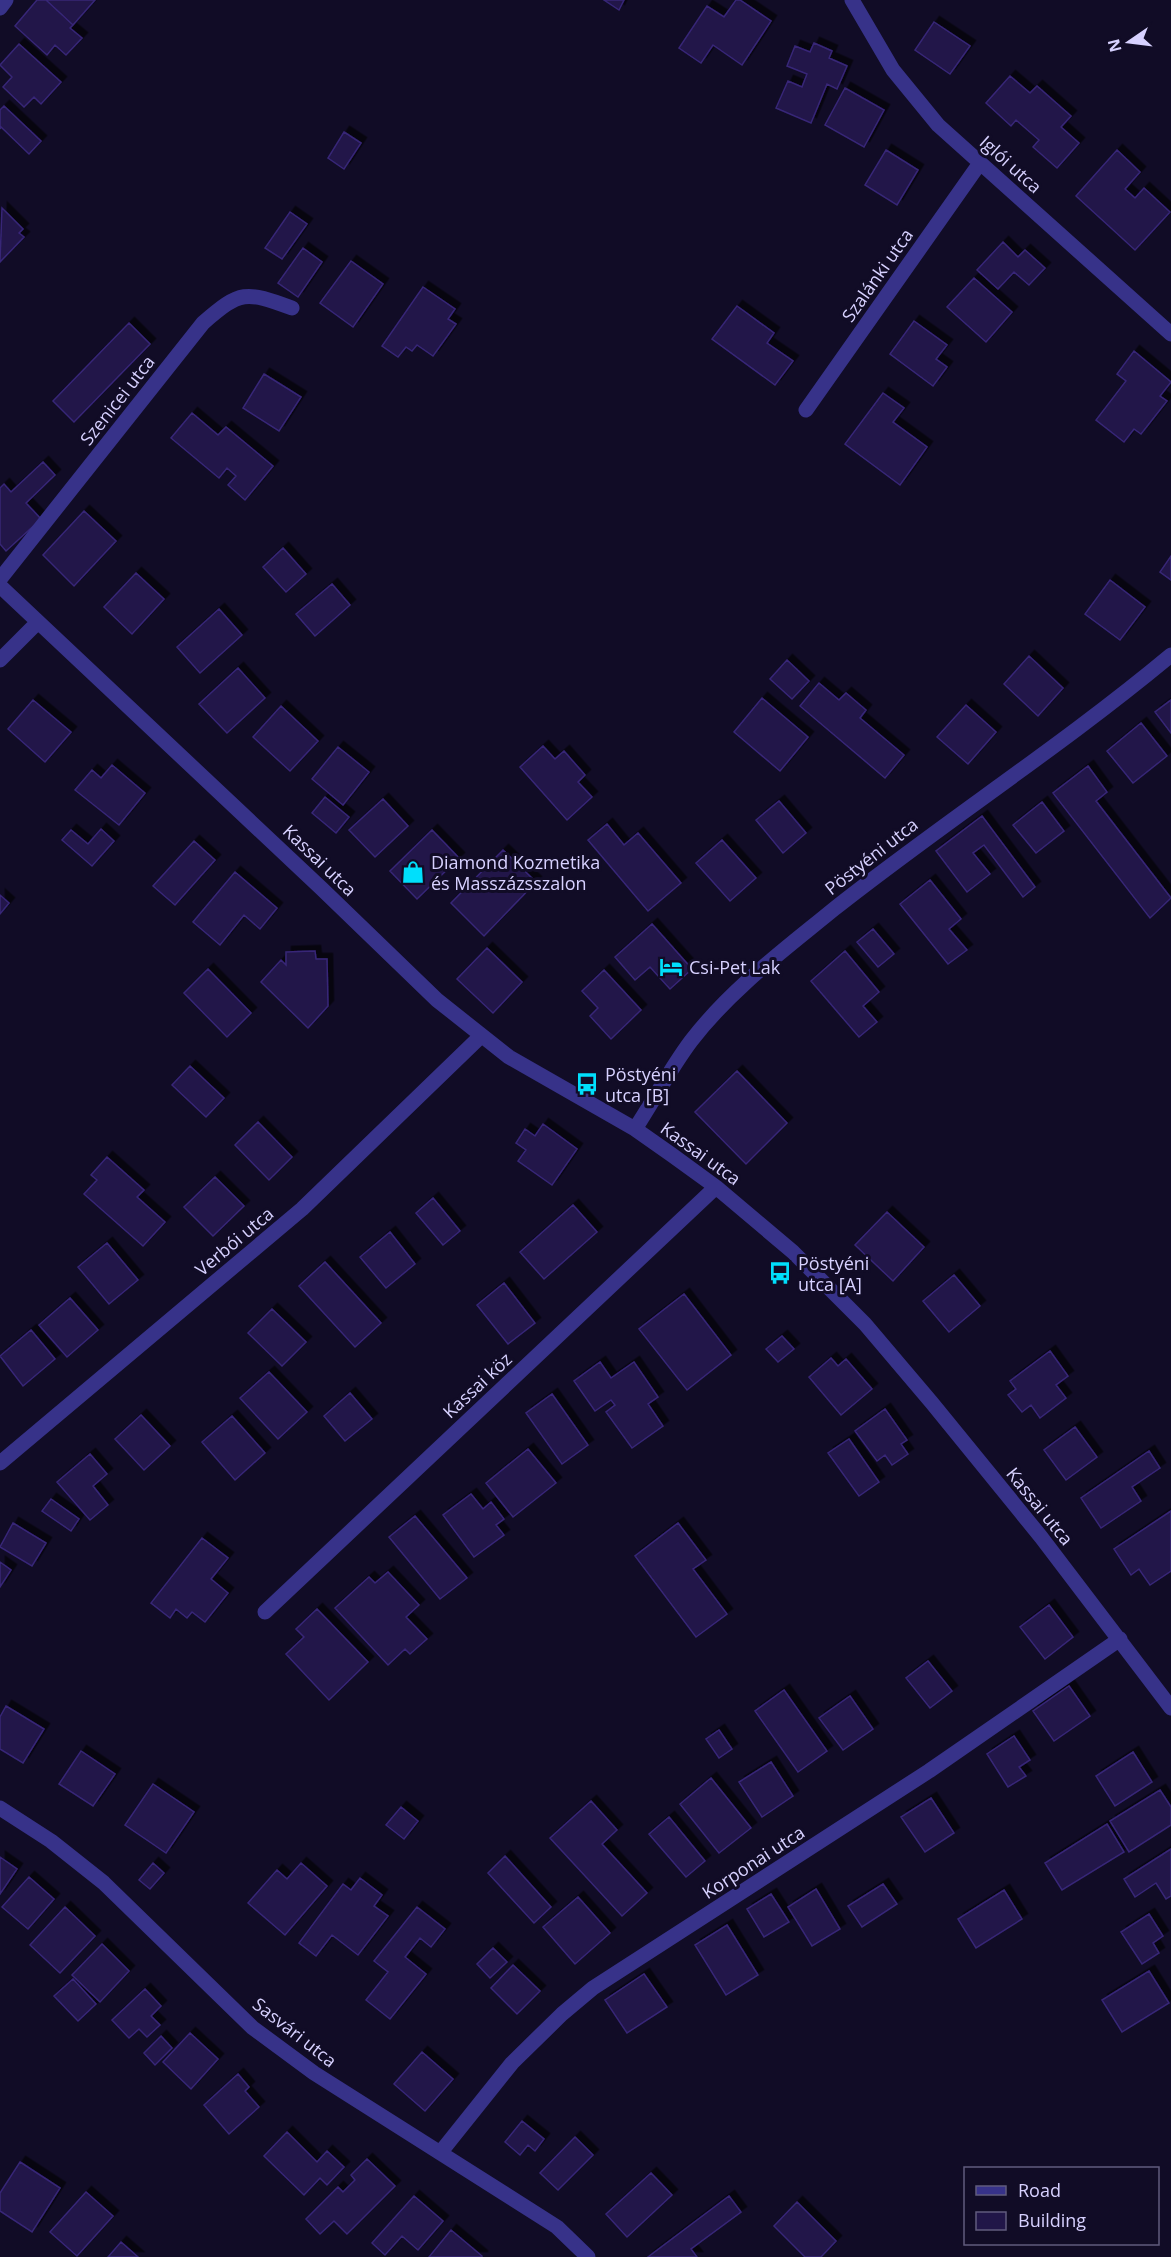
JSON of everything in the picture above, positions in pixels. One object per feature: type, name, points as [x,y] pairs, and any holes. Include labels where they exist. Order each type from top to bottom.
[{"type":"street","points":[[0,8],[6,0]]},
{"type":"street","name":"Iglói utca","points":[[852,0],[909,93],[938,125],[1171,334]]},
{"type":"street","name":"Szalánki utca","points":[[806,410],[980,163]]},
{"type":"street","name":"Szenicei utca","points":[[0,579],[203,323],[224,304],[239,296],[260,297],[292,308]]},
{"type":"street","name":"Kassai utca","points":[[0,586],[321,888],[408,975],[509,1057],[635,1129],[716,1186],[793,1252],[865,1324],[1041,1537],[1171,1708]]},
{"type":"street","points":[[0,660],[38,622]]},
{"type":"street","name":"Pöstyéni utca","points":[[635,1129],[691,1041],[728,1000],[766,964],[914,846],[1134,686],[1171,655]]},
{"type":"street","name":"Verbói utca","points":[[0,1463],[302,1209],[481,1036]]},
{"type":"street","name":"Kassai köz","points":[[265,1612],[716,1186]]},
{"type":"street","name":"Korponai utca","points":[[440,2153],[512,2063],[562,2014],[593,1988],[929,1771],[1120,1639]]},
{"type":"street","name":"Sasvári utca","points":[[0,1808],[51,1841],[104,1883],[253,2028],[314,2073],[557,2227],[588,2257]]},
{"type":"building","points":[[37,0],[46,0],[73,25],[70,28],[82,38],[66,55],[55,45],[47,55],[15,26]]},
{"type":"building","points":[[46,0],[95,0],[73,25]]},
{"type":"building","points":[[604,0],[624,0],[619,10]]},
{"type":"building","points":[[736,0],[740,0],[771,21],[742,65],[713,45],[701,63],[679,48],[707,6],[724,17]]},
{"type":"building","points":[[934,22],[970,46],[950,74],[915,50]]},
{"type":"building","points":[[814,43],[832,51],[829,58],[847,66],[837,89],[827,84],[811,123],[776,108],[788,81],[802,87],[807,74],[787,66],[795,46],[810,52]]},
{"type":"building","points":[[19,44],[61,82],[41,104],[34,97],[24,107],[3,87],[12,77],[0,65]]},
{"type":"building","points":[[1010,76],[1030,93],[1037,86],[1071,116],[1061,127],[1079,143],[1057,168],[1033,147],[1039,140],[1016,120],[1011,126],[986,103]]},
{"type":"building","points":[[845,88],[884,110],[864,147],[825,125]]},
{"type":"building","points":[[4,106],[41,141],[29,154],[1,127],[0,129],[0,110]]},
{"type":"building","points":[[344,132],[361,143],[344,169],[328,158]]},
{"type":"building","points":[[886,150],[918,170],[897,205],[865,185]]},
{"type":"building","points":[[1117,150],[1140,172],[1125,189],[1135,198],[1144,188],[1170,212],[1135,250],[1076,196]]},
{"type":"building","points":[[2,208],[23,229],[19,233],[24,237],[0,262]]},
{"type":"building","points":[[290,212],[307,224],[282,259],[265,248]]},
{"type":"building","points":[[1003,242],[1018,257],[1025,250],[1045,268],[1029,285],[1014,272],[998,289],[977,270]]},
{"type":"building","points":[[303,248],[322,262],[298,297],[278,283]]},
{"type":"building","points":[[351,261],[383,284],[353,327],[320,303]]},
{"type":"building","points":[[974,278],[1012,312],[986,342],[947,307]]},
{"type":"building","points":[[423,287],[455,309],[448,319],[456,324],[433,356],[417,345],[412,351],[406,347],[398,357],[382,346]]},
{"type":"building","points":[[737,306],[774,333],[767,343],[793,361],[775,385],[712,339]]},
{"type":"building","points":[[914,321],[947,345],[936,359],[947,367],[933,386],[890,354]]},
{"type":"building","points":[[129,323],[150,344],[74,422],[53,401]]},
{"type":"building","points":[[1134,351],[1171,382],[1160,396],[1167,401],[1141,434],[1134,429],[1124,442],[1096,420],[1126,381],[1117,374]]},
{"type":"building","points":[[264,374],[301,397],[279,431],[243,408]]},
{"type":"building","points":[[883,393],[904,408],[893,422],[927,447],[900,485],[845,444]]},
{"type":"building","points":[[192,413],[218,435],[226,427],[273,466],[245,500],[228,485],[236,476],[227,468],[219,478],[171,438]]},
{"type":"building","points":[[43,462],[55,475],[26,503],[41,519],[6,551],[0,544],[0,488],[4,484],[11,492]]},
{"type":"building","points":[[84,511],[116,541],[74,586],[43,555]]},
{"type":"building","points":[[283,548],[306,574],[286,592],[263,567]]},
{"type":"building","points":[[1171,556],[1171,580],[1160,572]]},
{"type":"building","points":[[136,573],[164,599],[132,634],[104,607]]},
{"type":"building","points":[[1110,580],[1145,607],[1120,640],[1085,614]]},
{"type":"building","points":[[332,584],[350,605],[315,636],[296,614]]},
{"type":"building","points":[[219,609],[242,635],[200,673],[177,647]]},
{"type":"building","points":[[1029,656],[1063,688],[1038,716],[1004,684]]},
{"type":"building","points":[[787,660],[809,681],[792,699],[770,679]]},
{"type":"building","points":[[238,668],[265,698],[227,733],[199,704]]},
{"type":"building","points":[[819,683],[839,700],[846,693],[866,710],[860,718],[904,755],[885,778],[800,706]]},
{"type":"building","points":[[762,698],[808,737],[780,771],[734,732]]},
{"type":"building","points":[[33,700],[71,732],[45,762],[8,729]]},
{"type":"building","points":[[1171,700],[1171,733],[1155,712]]},
{"type":"building","points":[[966,705],[996,732],[968,764],[937,737]]},
{"type":"building","points":[[281,706],[318,741],[290,771],[253,737]]},
{"type":"building","points":[[1141,723],[1167,756],[1133,783],[1107,751]]},
{"type":"building","points":[[543,746],[555,759],[564,751],[585,775],[578,782],[592,797],[567,820],[520,767]]},
{"type":"building","points":[[338,747],[369,772],[343,805],[312,779]]},
{"type":"building","points":[[112,765],[145,793],[119,825],[75,790],[92,770],[101,778]]},
{"type":"building","points":[[1088,766],[1107,792],[1096,801],[1171,898],[1150,918],[1053,793]]},
{"type":"building","points":[[325,797],[349,817],[336,833],[312,813]]},
{"type":"building","points":[[383,799],[408,826],[375,857],[349,830]]},
{"type":"building","points":[[779,801],[806,833],[783,853],[756,820]]},
{"type":"building","points":[[1042,802],[1064,831],[1036,853],[1013,825]]},
{"type":"building","points":[[982,816],[1035,887],[1023,897],[984,845],[973,853],[990,874],[967,892],[936,851]]},
{"type":"building","points":[[607,824],[624,845],[638,833],[681,883],[648,911],[588,840]]},
{"type":"building","points":[[101,829],[114,841],[92,866],[62,840],[71,830],[88,844]]},
{"type":"building","points":[[432,830],[459,858],[417,899],[390,871]]},
{"type":"building","points":[[722,840],[756,878],[730,901],[696,863]]},
{"type":"building","points":[[194,841],[215,860],[175,905],[153,886]]},
{"type":"building","points":[[503,850],[536,882],[484,936],[451,903]]},
{"type":"building","points":[[235,872],[277,908],[260,929],[244,915],[220,945],[193,922]]},
{"type":"building","points":[[930,880],[961,919],[949,929],[967,950],[948,964],[900,904]]},
{"type":"building","points":[[0,895],[9,903],[0,914]]},
{"type":"building","points":[[652,924],[692,969],[670,989],[650,967],[635,980],[615,957]]},
{"type":"building","points":[[873,929],[894,954],[878,967],[857,942]]},
{"type":"building","points":[[487,948],[522,982],[493,1013],[457,979]]},
{"type":"building","points":[[315,951],[316,959],[327,959],[328,1006],[308,1028],[261,982],[281,960],[286,965],[286,952]]},
{"type":"building","points":[[845,951],[879,992],[863,1006],[877,1022],[859,1037],[811,981]]},
{"type":"building","points":[[208,969],[251,1013],[227,1037],[184,993]]},
{"type":"building","points":[[604,970],[641,1010],[611,1039],[590,1016],[598,1008],[582,991]]},
{"type":"building","points":[[190,1066],[224,1098],[206,1117],[172,1085]]},
{"type":"building","points":[[737,1071],[787,1123],[746,1164],[695,1112]]},
{"type":"building","points":[[258,1122],[292,1157],[269,1180],[235,1145]]},
{"type":"building","points":[[543,1124],[577,1149],[552,1185],[518,1161],[526,1150],[516,1143],[525,1129],[535,1136]]},
{"type":"building","points":[[107,1157],[144,1190],[137,1197],[165,1222],[143,1246],[84,1194],[97,1180],[91,1175]]},
{"type":"building","points":[[215,1177],[244,1206],[213,1236],[184,1207]]},
{"type":"building","points":[[433,1198],[460,1231],[443,1245],[416,1213]]},
{"type":"building","points":[[573,1205],[597,1232],[544,1279],[520,1252]]},
{"type":"building","points":[[887,1212],[924,1247],[893,1281],[855,1245]]},
{"type":"building","points":[[390,1232],[415,1264],[386,1288],[360,1257]]},
{"type":"building","points":[[107,1243],[138,1280],[109,1304],[78,1267]]},
{"type":"building","points":[[325,1262],[381,1323],[355,1347],[299,1286]]},
{"type":"building","points":[[954,1275],[980,1306],[949,1332],[923,1301]]},
{"type":"building","points":[[504,1283],[535,1323],[508,1344],[477,1305]]},
{"type":"building","points":[[684,1294],[731,1355],[687,1390],[639,1329]]},
{"type":"building","points":[[70,1298],[98,1330],[67,1357],[39,1325]]},
{"type":"building","points":[[272,1309],[306,1342],[282,1366],[248,1333]]},
{"type":"building","points":[[31,1330],[55,1359],[23,1386],[0,1356]]},
{"type":"building","points":[[782,1336],[794,1349],[778,1362],[766,1349]]},
{"type":"building","points":[[1050,1351],[1068,1376],[1056,1385],[1066,1398],[1040,1418],[1031,1405],[1022,1412],[1008,1395],[1016,1389],[1010,1381]]},
{"type":"building","points":[[831,1358],[838,1366],[846,1359],[872,1389],[841,1415],[809,1377]]},
{"type":"building","points":[[600,1362],[611,1378],[634,1362],[658,1397],[648,1404],[663,1426],[632,1448],[606,1412],[615,1405],[611,1400],[595,1411],[574,1381]]},
{"type":"building","points":[[269,1372],[307,1412],[278,1439],[240,1398]]},
{"type":"building","points":[[350,1393],[372,1419],[345,1441],[324,1416]]},
{"type":"building","points":[[552,1394],[588,1445],[562,1464],[526,1413]]},
{"type":"building","points":[[885,1409],[907,1440],[901,1444],[908,1454],[892,1465],[885,1455],[877,1461],[855,1431]]},
{"type":"building","points":[[141,1415],[170,1446],[144,1470],[115,1439]]},
{"type":"building","points":[[232,1416],[265,1453],[235,1480],[202,1442]]},
{"type":"building","points":[[1075,1427],[1097,1457],[1066,1480],[1044,1450]]},
{"type":"building","points":[[849,1439],[879,1482],[859,1496],[828,1453]]},
{"type":"building","points":[[528,1449],[556,1483],[513,1517],[486,1483]]},
{"type":"building","points":[[1149,1451],[1160,1468],[1132,1487],[1141,1501],[1101,1528],[1081,1498]]},
{"type":"building","points":[[90,1454],[107,1474],[93,1486],[108,1505],[90,1520],[57,1482]]},
{"type":"building","points":[[471,1494],[483,1509],[491,1502],[504,1519],[496,1525],[504,1535],[474,1557],[443,1515]]},
{"type":"building","points":[[51,1499],[79,1519],[71,1531],[42,1511]]},
{"type":"building","points":[[1171,1511],[1171,1571],[1150,1585],[1139,1569],[1131,1575],[1114,1549]]},
{"type":"building","points":[[415,1516],[467,1578],[440,1599],[389,1537]]},
{"type":"building","points":[[13,1523],[46,1543],[32,1566],[0,1547]]},
{"type":"building","points":[[678,1523],[706,1560],[693,1569],[727,1614],[696,1637],[635,1556]]},
{"type":"building","points":[[202,1538],[228,1558],[211,1579],[228,1593],[205,1622],[192,1612],[187,1618],[176,1609],[170,1618],[151,1603]]},
{"type":"building","points":[[0,1562],[11,1570],[0,1587]]},
{"type":"building","points":[[388,1572],[419,1605],[406,1617],[427,1639],[410,1654],[405,1649],[388,1665],[335,1608],[369,1577],[375,1583]]},
{"type":"building","points":[[1049,1605],[1073,1637],[1045,1659],[1020,1627]]},
{"type":"building","points":[[317,1609],[368,1662],[329,1700],[286,1654],[304,1637],[296,1629]]},
{"type":"building","points":[[928,1661],[952,1691],[930,1708],[906,1678]]},
{"type":"building","points":[[1069,1686],[1090,1716],[1054,1741],[1033,1711]]},
{"type":"building","points":[[784,1690],[827,1751],[798,1772],[755,1711]]},
{"type":"building","points":[[850,1696],[873,1729],[843,1750],[819,1718]]},
{"type":"building","points":[[6,1706],[44,1729],[23,1763],[0,1749],[0,1717]]},
{"type":"building","points":[[719,1730],[732,1749],[719,1758],[706,1739]]},
{"type":"building","points":[[1014,1736],[1030,1760],[1019,1767],[1026,1776],[1008,1787],[987,1754]]},
{"type":"building","points":[[81,1751],[115,1774],[93,1806],[59,1784]]},
{"type":"building","points":[[1133,1752],[1152,1782],[1115,1806],[1096,1776]]},
{"type":"building","points":[[771,1762],[793,1796],[762,1817],[739,1782]]},
{"type":"building","points":[[711,1778],[751,1828],[719,1853],[680,1804]]},
{"type":"building","points":[[153,1784],[194,1812],[166,1853],[125,1825]]},
{"type":"building","points":[[1160,1790],[1171,1807],[1171,1825],[1129,1852],[1110,1821]]},
{"type":"building","points":[[931,1798],[954,1833],[925,1852],[901,1817]]},
{"type":"building","points":[[591,1801],[617,1830],[602,1844],[647,1893],[622,1916],[550,1838]]},
{"type":"building","points":[[401,1807],[418,1821],[404,1839],[386,1825]]},
{"type":"building","points":[[669,1817],[705,1861],[686,1877],[649,1834]]},
{"type":"building","points":[[1107,1824],[1124,1852],[1062,1890],[1045,1863]]},
{"type":"building","points":[[1171,1849],[1171,1896],[1166,1899],[1156,1883],[1135,1897],[1124,1879]]},
{"type":"building","points":[[505,1856],[551,1907],[534,1923],[488,1873]]},
{"type":"building","points":[[0,1857],[17,1869],[0,1894]]},
{"type":"building","points":[[153,1863],[164,1873],[150,1889],[139,1880]]},
{"type":"building","points":[[301,1863],[327,1886],[285,1935],[248,1903],[277,1870],[287,1879]]},
{"type":"building","points":[[29,1877],[54,1899],[28,1929],[2,1907]]},
{"type":"building","points":[[360,1878],[382,1895],[374,1906],[388,1916],[358,1955],[332,1935],[316,1956],[299,1943],[343,1884],[351,1890]]},
{"type":"building","points":[[883,1884],[897,1904],[862,1927],[848,1906]]},
{"type":"building","points":[[816,1889],[840,1929],[812,1946],[788,1907]]},
{"type":"building","points":[[1004,1890],[1022,1919],[976,1948],[958,1919]]},
{"type":"building","points":[[771,1894],[789,1922],[764,1937],[747,1909]]},
{"type":"building","points":[[578,1897],[610,1933],[575,1964],[543,1927]]},
{"type":"building","points":[[65,1907],[95,1936],[60,1973],[30,1945]]},
{"type":"building","points":[[417,1907],[445,1929],[431,1947],[420,1938],[405,1957],[426,1974],[390,2019],[366,2000],[388,1972],[374,1961]]},
{"type":"building","points":[[1149,1914],[1163,1936],[1153,1943],[1159,1953],[1142,1964],[1121,1932]]},
{"type":"building","points":[[727,1925],[758,1975],[726,1995],[695,1945]]},
{"type":"building","points":[[102,1944],[129,1971],[100,2002],[72,1975]]},
{"type":"building","points":[[493,1948],[507,1962],[490,1978],[477,1964]]},
{"type":"building","points":[[513,1965],[540,1991],[517,2014],[491,1988]]},
{"type":"building","points":[[1149,1971],[1169,2003],[1122,2032],[1102,2000]]},
{"type":"building","points":[[644,1974],[667,2007],[627,2033],[605,2000]]},
{"type":"building","points":[[73,1979],[96,2004],[78,2021],[54,1996]]},
{"type":"building","points":[[145,1989],[161,2006],[151,2016],[160,2025],[147,2037],[139,2029],[129,2038],[112,2020]]},
{"type":"building","points":[[190,2033],[218,2059],[191,2089],[163,2062]]},
{"type":"building","points":[[161,2036],[172,2048],[155,2065],[144,2053]]},
{"type":"building","points":[[422,2052],[453,2079],[425,2111],[394,2084]]},
{"type":"building","points":[[238,2074],[249,2087],[245,2091],[259,2107],[229,2134],[204,2105]]},
{"type":"building","points":[[522,2121],[544,2139],[535,2151],[528,2145],[520,2155],[505,2142]]},
{"type":"building","points":[[287,2132],[317,2162],[327,2151],[344,2167],[327,2185],[320,2178],[304,2195],[264,2156]]},
{"type":"building","points":[[575,2137],[593,2155],[558,2190],[540,2173]]},
{"type":"building","points":[[367,2159],[395,2186],[347,2234],[334,2221],[320,2234],[306,2219],[338,2187],[343,2192],[355,2180],[351,2175]]},
{"type":"building","points":[[20,2162],[60,2188],[32,2232],[0,2211],[0,2193]]},
{"type":"building","points":[[651,2173],[672,2195],[627,2237],[606,2214]]},
{"type":"building","points":[[86,2192],[113,2216],[77,2256],[50,2232]]},
{"type":"building","points":[[414,2196],[443,2221],[418,2250],[402,2236],[385,2255],[372,2243]]},
{"type":"building","points":[[729,2196],[741,2212],[691,2249],[697,2257],[648,2257]]},
{"type":"building","points":[[797,2202],[836,2241],[821,2257],[805,2257],[774,2226]]},
{"type":"building","points":[[451,2230],[482,2256],[482,2257],[429,2257]]},
{"type":"building","points":[[121,2242],[138,2257],[108,2257]]},
{"type":"place","name":"Diamond Kozmetika és Masszázsszalon","points":[[413,872]]},
{"type":"place","name":"Csi-Pet Lak","points":[[671,967]]},
{"type":"place","name":"Pöstyéni utca [B]","points":[[587,1084]]},
{"type":"place","name":"Pöstyéni utca [A]","points":[[780,1273]]}]
